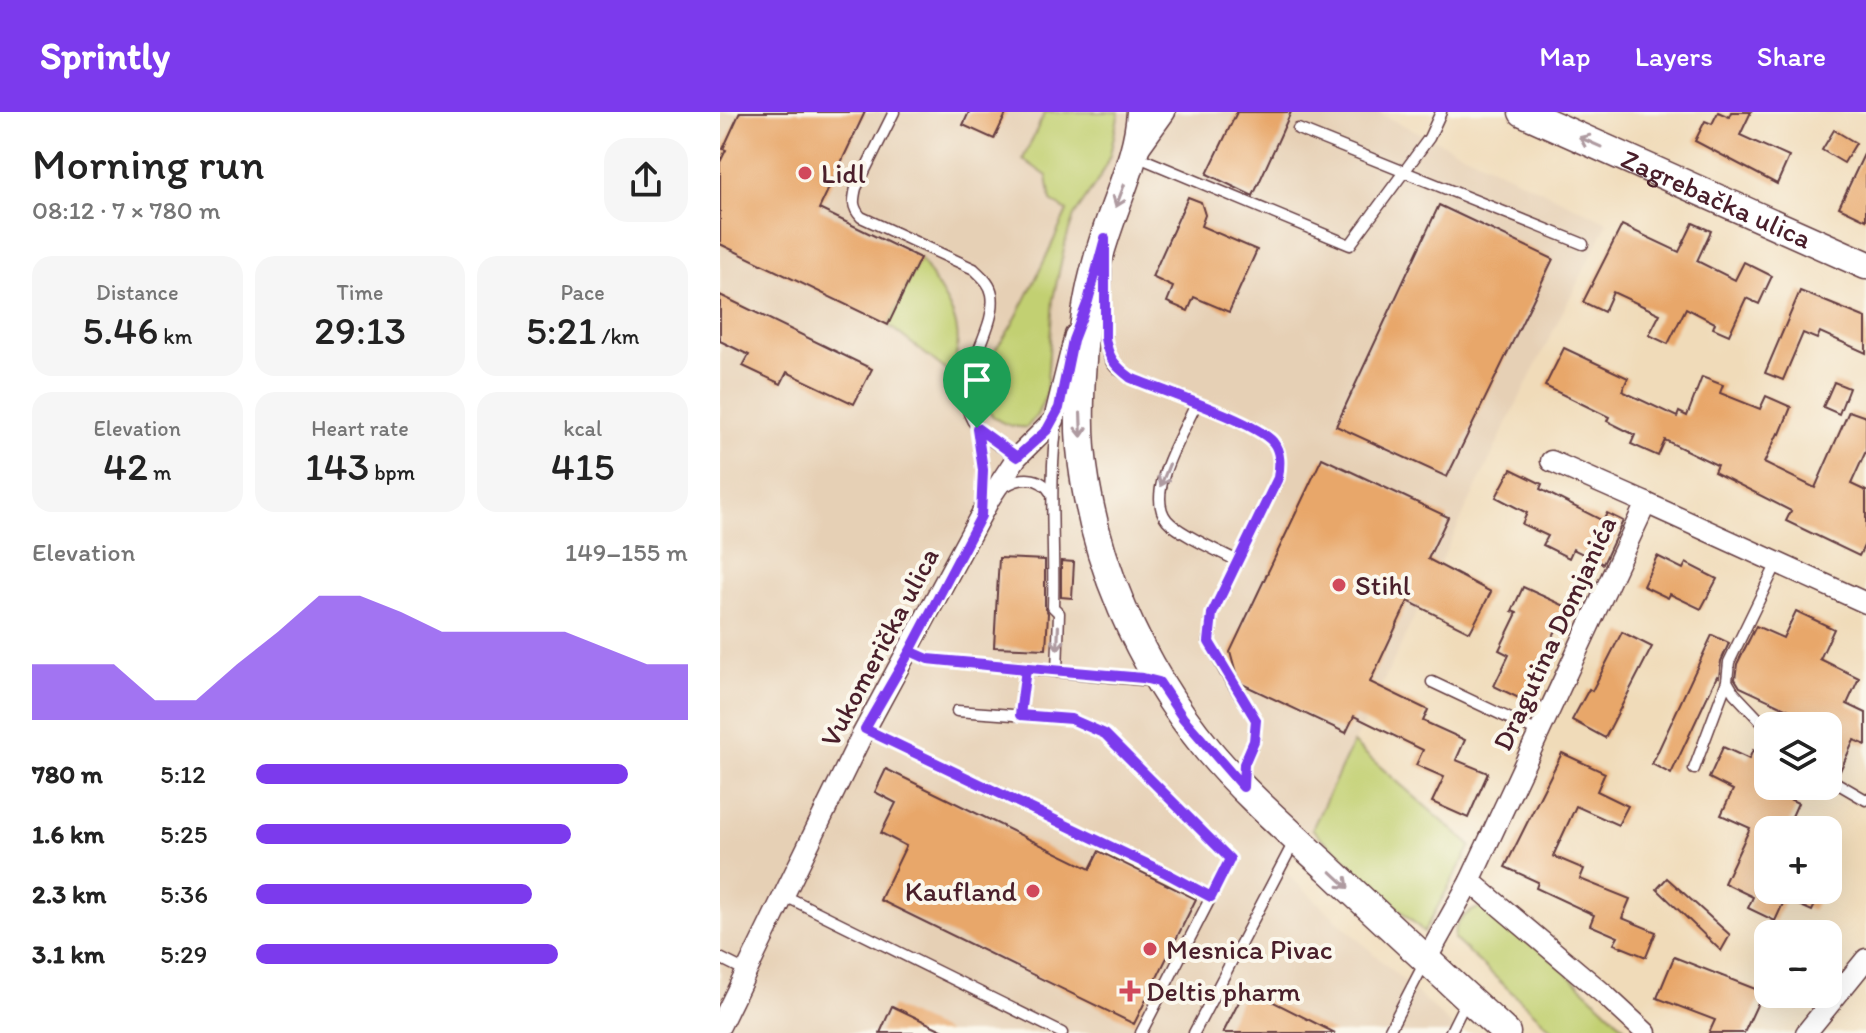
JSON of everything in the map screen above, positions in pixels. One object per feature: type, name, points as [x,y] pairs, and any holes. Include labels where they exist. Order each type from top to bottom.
[{"type":"main road","points":[[1141,112],[1134,155],[1105,238],[1088,301],[1080,400],[1081,448],[1087,486],[1116,593],[1159,682],[1183,718],[1243,787],[1506,1033]]},
{"type":"main road","name":"Zagrebačka ulica","points":[[1523,112],[1866,265]]},
{"type":"street","points":[[1134,155],[1165,112]]},
{"type":"street","name":"Vukomerička ulica","points":[[720,1026],[865,729],[910,651],[985,507],[1017,457],[1047,430],[1059,408],[1073,340],[1088,301]]},
{"type":"street","points":[[1551,461],[1646,503]]},
{"type":"street","name":"Dragutina Domjanića","points":[[1426,960],[1470,881],[1646,503],[1866,603]]},
{"type":"street","points":[[1470,881],[1646,1033]]},
{"type":"street","points":[[1806,1033],[1866,959]]},
{"type":"lane","points":[[894,112],[856,188],[853,202],[861,217],[974,269],[987,282],[992,294],[991,315],[973,363],[967,398],[970,417],[977,428],[1017,457]]},
{"type":"lane","points":[[1134,155],[1350,245],[1429,138],[1441,112]]},
{"type":"lane","points":[[1298,129],[1583,244]]},
{"type":"lane","points":[[1105,238],[1105,338],[1114,366],[1131,378],[1257,429],[1275,445],[1279,454],[1278,478],[1212,614],[1209,642],[1256,720],[1254,741],[1244,764],[1243,787]]},
{"type":"lane","points":[[1196,404],[1160,482],[1160,508],[1167,521],[1175,527],[1238,561]]},
{"type":"lane","points":[[1057,672],[1059,613],[1053,607],[1055,545],[1051,493],[1059,408]]},
{"type":"lane","points":[[977,428],[985,507]]},
{"type":"lane","points":[[985,507],[1008,483],[1025,478],[1046,484],[1051,493]]},
{"type":"lane","points":[[1694,769],[1727,681],[1729,662],[1777,563]]},
{"type":"lane","points":[[910,651],[928,659],[1159,682]]},
{"type":"lane","points":[[1020,715],[1026,669]]},
{"type":"lane","points":[[1727,681],[1754,714]]},
{"type":"lane","points":[[1432,682],[1538,732]]},
{"type":"lane","points":[[957,711],[1071,719],[1105,734],[1230,859],[1141,1033]]},
{"type":"lane","points":[[865,729],[1211,897]]},
{"type":"lane","points":[[1842,786],[1866,800]]},
{"type":"lane","points":[[1194,1033],[1296,838]]},
{"type":"lane","points":[[783,895],[1062,1033]]},
{"type":"lane","points":[[720,958],[746,971]]},
{"type":"lane","points":[[1388,1033],[1426,960]]},
{"type":"lane","points":[[1450,1033],[1468,998]]},
{"type":"shaded area","points":[[720,112],[1376,112],[1608,222],[1510,417],[1325,804],[1286,873],[1460,1033],[720,1033]]},
{"type":"green space","points":[[1045,112],[1119,112],[1110,155],[1101,176],[1074,216],[1066,240],[1053,299],[1046,395],[1037,415],[1027,427],[1018,427],[1000,421],[987,410],[980,393],[980,383],[985,366],[1009,331],[1067,211],[1051,201],[1047,176],[1023,159]]},
{"type":"green space","points":[[920,258],[952,313],[956,326],[958,341],[950,373],[888,325]]},
{"type":"green space","points":[[1353,743],[1471,846],[1424,932],[1312,829]]},
{"type":"green space","points":[[1479,908],[1493,914],[1533,943],[1631,1033],[1556,1033],[1454,939],[1461,919]]},
{"type":"building","points":[[740,112],[865,112],[819,209],[920,258],[888,325],[720,244],[720,162]]},
{"type":"building","points":[[969,112],[1007,112],[994,139],[963,125]]},
{"type":"building","points":[[1237,112],[1291,112],[1253,196],[1207,174]]},
{"type":"building","points":[[1718,112],[1729,117],[1731,112],[1751,112],[1740,135],[1789,157],[1777,184],[1695,141],[1705,121],[1712,124]]},
{"type":"building","points":[[1834,130],[1856,143],[1844,163],[1822,150]]},
{"type":"building","points":[[1866,150],[1866,220],[1839,207]]},
{"type":"building","points":[[1188,197],[1201,202],[1205,215],[1201,226],[1257,250],[1229,312],[1194,297],[1188,311],[1167,302],[1173,287],[1152,277]]},
{"type":"building","points":[[1439,205],[1553,259],[1447,477],[1336,426]]},
{"type":"building","points":[[1693,223],[1711,231],[1697,261],[1735,280],[1744,262],[1772,276],[1759,304],[1746,298],[1729,335],[1713,328],[1715,323],[1686,308],[1668,344],[1649,335],[1660,314],[1613,292],[1604,312],[1583,302],[1622,225],[1679,252]]},
{"type":"building","points":[[1800,291],[1866,318],[1866,353],[1820,332],[1817,339],[1803,333],[1783,380],[1765,373]]},
{"type":"building","points":[[720,295],[872,369],[854,404],[787,372],[781,384],[743,366],[749,355],[720,341]]},
{"type":"building","points":[[1564,348],[1628,378],[1622,391],[1677,417],[1679,412],[1687,416],[1702,377],[1723,385],[1720,393],[1760,409],[1766,396],[1791,407],[1764,463],[1815,488],[1849,411],[1866,417],[1866,451],[1851,484],[1866,491],[1866,542],[1859,556],[1786,521],[1791,511],[1714,472],[1717,465],[1665,440],[1658,456],[1631,444],[1635,435],[1607,421],[1609,417],[1545,386]]},
{"type":"building","points":[[1834,382],[1849,388],[1839,414],[1823,407]]},
{"type":"building","name":"Stihl","points":[[1322,458],[1448,517],[1428,559],[1491,592],[1470,632],[1408,601],[1370,682],[1428,710],[1423,721],[1465,740],[1456,760],[1488,773],[1468,818],[1432,802],[1444,777],[1416,765],[1423,750],[1354,716],[1346,733],[1242,684],[1236,674],[1230,652]]},
{"type":"building","points":[[1511,469],[1542,484],[1540,489],[1603,521],[1607,513],[1623,521],[1603,564],[1573,549],[1569,558],[1543,545],[1548,536],[1522,524],[1527,513],[1496,497]]},
{"type":"building","points":[[1657,556],[1683,569],[1686,563],[1717,579],[1701,609],[1670,594],[1668,598],[1643,586]]},
{"type":"building","points":[[999,558],[1045,560],[1045,607],[1048,613],[1046,649],[994,647]]},
{"type":"building","points":[[1061,561],[1074,562],[1072,598],[1061,597]]},
{"type":"building","points":[[1523,587],[1567,607],[1538,668],[1547,672],[1531,704],[1494,686],[1509,655],[1499,650],[1517,613],[1512,611]]},
{"type":"building","points":[[1796,611],[1834,629],[1820,659],[1859,678],[1847,704],[1866,713],[1866,745],[1854,740],[1842,767],[1842,712],[1794,712],[1740,687],[1735,679],[1737,664],[1756,626],[1783,638]]},
{"type":"building","points":[[1622,632],[1652,647],[1605,738],[1572,720],[1589,689],[1592,691]]},
{"type":"building","points":[[1712,635],[1729,643],[1721,661],[1719,677],[1671,774],[1652,764]]},
{"type":"building","points":[[1723,747],[1749,759],[1753,750],[1754,800],[1792,800],[1798,803],[1792,816],[1754,816],[1754,904],[1783,904],[1775,920],[1748,908],[1753,897],[1724,883],[1750,828],[1721,815],[1733,790],[1709,778]]},
{"type":"building","points":[[1562,753],[1605,773],[1597,791],[1628,806],[1618,825],[1576,806],[1553,856],[1584,869],[1580,879],[1630,899],[1622,918],[1656,932],[1646,957],[1614,944],[1618,937],[1590,925],[1594,915],[1536,888],[1538,882],[1505,867]]},
{"type":"building","name":"Kaufland","points":[[886,769],[1090,869],[1099,851],[1196,899],[1134,1024],[880,900],[906,846],[881,833],[896,803],[875,792]]},
{"type":"building","points":[[1667,878],[1730,935],[1721,951],[1657,889]]},
{"type":"building","points":[[1796,904],[1815,904],[1812,911]]},
{"type":"building","points":[[1674,957],[1754,988],[1756,1008],[1744,1033],[1709,1033],[1715,1020],[1657,998]]},
{"type":"building","points":[[1246,988],[1335,1033],[1223,1033]]},
{"type":"building","points":[[892,1006],[948,1033],[880,1033]]},
{"type":"place","name":"Lidl","points":[[805,173]]},
{"type":"place","name":"Stihl","points":[[1339,585]]},
{"type":"place","name":"Kaufland","points":[[1033,891]]},
{"type":"place","name":"Mesnica Pivac","points":[[1150,949]]},
{"type":"place","name":"Deltis pharm","points":[[1130,991]]},
{"type":"route","points":[[977,428],[983,470],[981,516],[910,651],[928,659],[1026,669],[1020,715],[1071,719],[1105,734],[1230,859],[1211,897],[865,729],[910,651],[918,656],[928,659],[1143,678],[1159,682],[1210,752],[1243,787],[1244,764],[1254,741],[1256,720],[1209,642],[1209,629],[1212,614],[1278,478],[1279,454],[1275,445],[1257,429],[1131,378],[1114,366],[1105,338],[1105,238],[1088,301],[1073,340],[1063,394],[1054,420],[1017,457],[977,428]]}]
